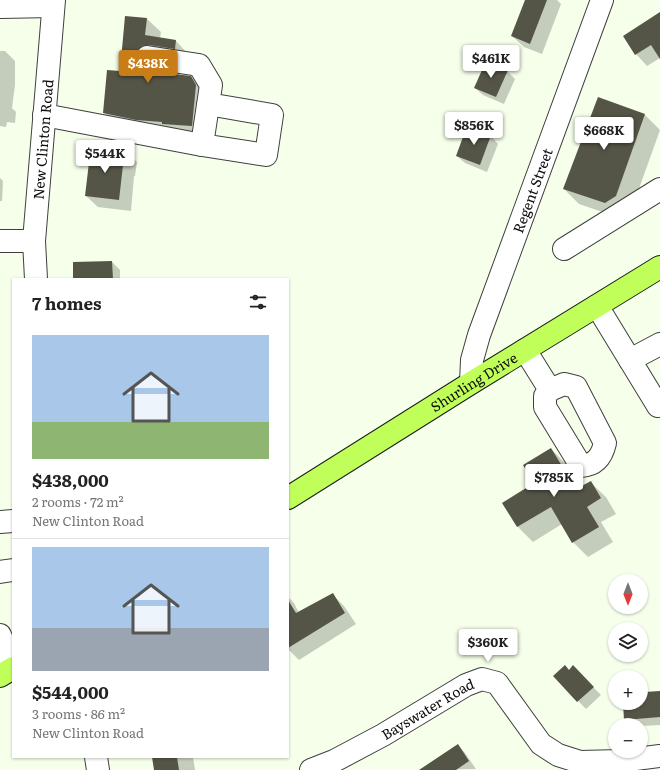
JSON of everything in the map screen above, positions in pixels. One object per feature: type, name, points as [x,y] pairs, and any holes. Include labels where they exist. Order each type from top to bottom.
[{"type":"main road","name":"Shurling Drive","points":[[289,497],[660,267]]},
{"type":"main road","points":[[0,676],[12,669]]},
{"type":"street","name":"Regent Street","points":[[471,383],[472,360],[479,334],[602,0]]},
{"type":"street","points":[[0,7],[53,3]]},
{"type":"street","name":"New Clinton Road","points":[[36,278],[34,241],[53,3]]},
{"type":"street","points":[[147,58],[199,65],[211,85],[202,145]]},
{"type":"street","points":[[44,115],[202,145],[266,155],[272,115],[208,104]]},
{"type":"street","points":[[564,249],[660,189]]},
{"type":"street","points":[[0,241],[34,241]]},
{"type":"street","points":[[597,306],[658,406],[660,404]]},
{"type":"street","points":[[630,360],[660,344]]},
{"type":"street","points":[[525,350],[550,390]]},
{"type":"street","points":[[0,522],[12,521]]},
{"type":"street","points":[[0,572],[12,570]]},
{"type":"street","points":[[0,635],[12,662]]},
{"type":"street","name":"Bayswater Road","points":[[312,770],[334,761],[383,735],[466,684],[482,679],[497,683],[541,744],[558,755],[580,762],[620,761],[660,756]]},
{"type":"street","points":[[96,758],[98,770]]},
{"type":"building","points":[[525,0],[547,0],[530,44],[511,36]]},
{"type":"building","points":[[660,12],[660,59],[651,45],[635,55],[623,36]]},
{"type":"building","points":[[125,16],[147,18],[145,35],[176,40],[175,49],[149,45],[142,46],[138,49],[135,55],[135,61],[142,68],[141,73],[167,76],[167,73],[191,76],[196,85],[192,126],[162,124],[162,122],[136,120],[103,113],[107,70],[120,71]]},
{"type":"building","points":[[486,61],[508,70],[496,97],[474,88]]},
{"type":"building","points":[[598,97],[645,114],[616,196],[605,203],[563,189]]},
{"type":"building","points":[[467,126],[491,135],[480,165],[456,156]]},
{"type":"building","points":[[96,147],[126,150],[119,200],[85,196],[90,154],[96,155]]},
{"type":"building","points":[[112,261],[113,278],[73,278],[73,262]]},
{"type":"building","points":[[551,448],[576,489],[591,481],[601,498],[587,507],[599,527],[572,543],[551,507],[517,527],[502,503],[534,483],[523,465]]},
{"type":"building","points":[[333,593],[345,613],[289,647],[289,602],[296,613]]},
{"type":"building","points":[[565,665],[569,670],[573,665],[594,687],[577,702],[553,676]]},
{"type":"building","points":[[660,691],[660,717],[624,718],[623,710],[648,710],[648,692]]},
{"type":"building","points":[[458,744],[469,761],[456,770],[419,770]]},
{"type":"building","points":[[152,758],[177,758],[179,770],[154,770]]}]
